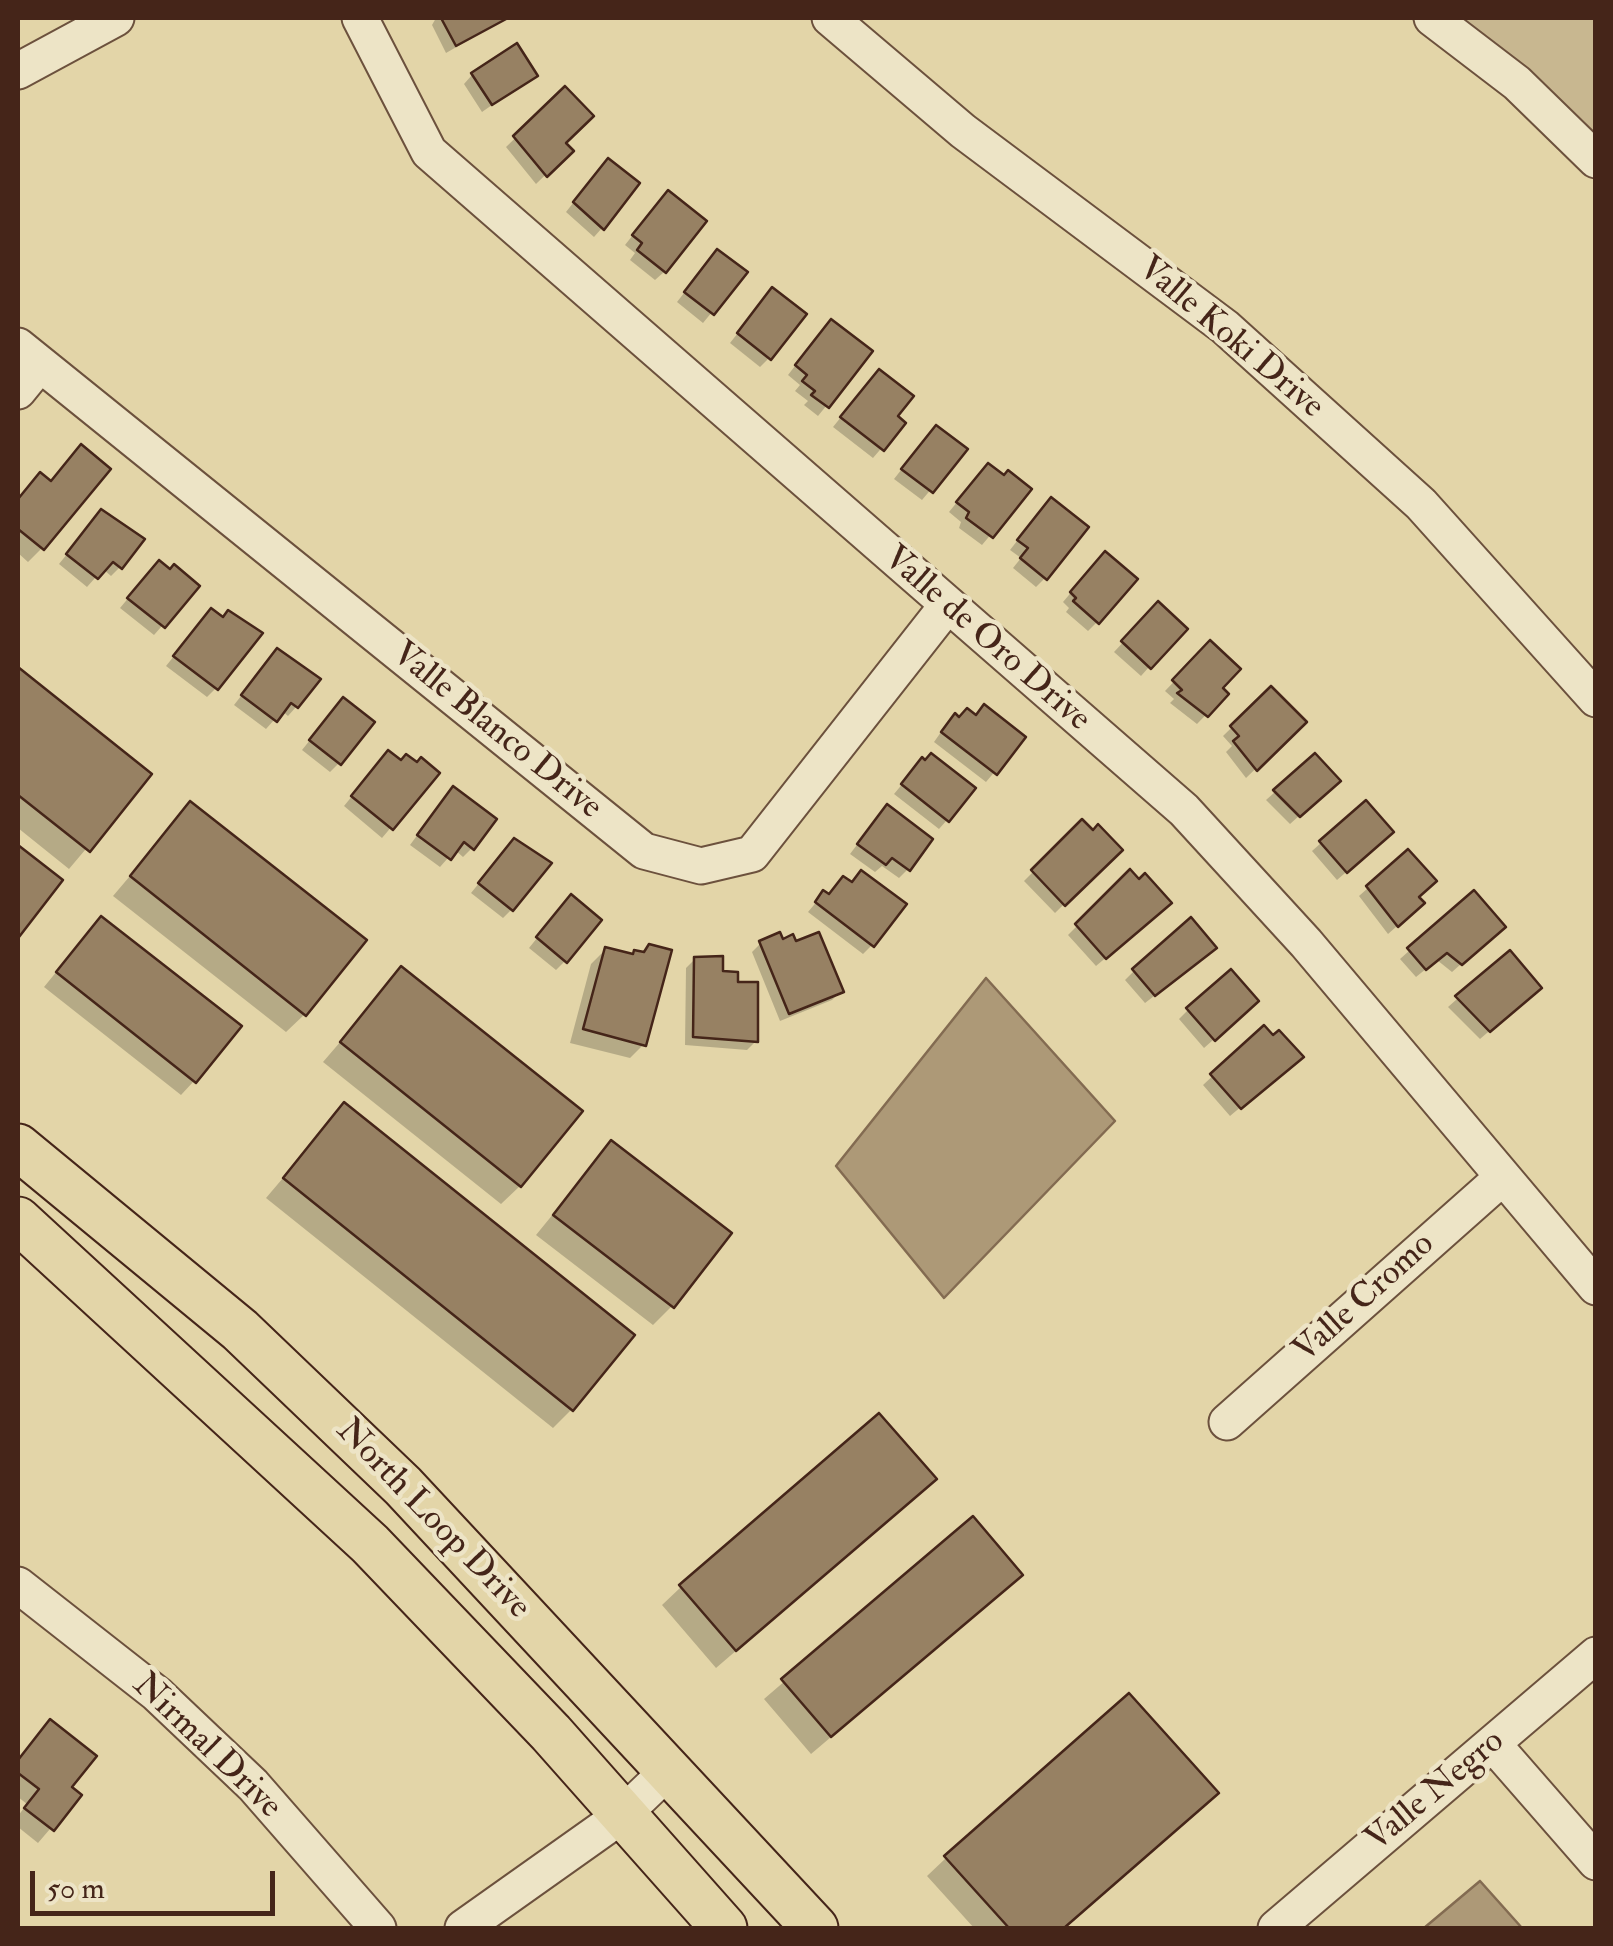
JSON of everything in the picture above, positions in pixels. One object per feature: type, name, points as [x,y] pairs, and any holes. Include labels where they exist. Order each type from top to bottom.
[{"type":"main road","name":"North Loop Drive","points":[[18,1146],[240,1330],[404,1486],[814,1928]]},
{"type":"main road","name":"North Loop Drive","points":[[18,1220],[370,1544],[551,1733],[724,1928]]},
{"type":"street","points":[[18,71],[116,18]]},
{"type":"street","name":"Valle de Oro Drive","points":[[360,18],[429,152],[1184,810],[1306,943],[1596,1287]]},
{"type":"street","name":"Valle Koki Drive","points":[[830,18],[963,131],[1225,327],[1422,504],[1596,699]]},
{"type":"street","points":[[1432,18],[1516,83],[1596,160]]},
{"type":"street","name":"Valle Blanco Drive","points":[[25,367],[644,850],[701,866],[752,854],[946,606]]},
{"type":"street","name":"Valle Cromo","points":[[1226,1422],[1502,1177]]},
{"type":"street","name":"Nirmal Drive","points":[[18,1585],[157,1694],[239,1772],[378,1928]]},
{"type":"street","name":"Valle Negro","points":[[1276,1928],[1596,1655]]},
{"type":"street","points":[[1493,1744],[1596,1862]]},
{"type":"street","points":[[463,1928],[621,1816],[670,1769]]},
{"type":"shaded area","points":[[1432,18],[1595,18],[1595,160]]},
{"type":"shaded area","points":[[986,978],[1115,1121],[944,1298],[836,1166]]},
{"type":"shaded area","points":[[1480,1881],[1522,1928],[1424,1928]]},
{"type":"building","points":[[441,18],[508,18],[456,46]]},
{"type":"building","points":[[517,43],[538,76],[492,105],[471,73]]},
{"type":"building","points":[[565,86],[594,116],[566,143],[574,151],[547,177],[513,136]]},
{"type":"building","points":[[608,158],[640,183],[604,230],[573,202]]},
{"type":"building","points":[[668,190],[707,221],[666,273],[637,250],[642,243],[632,235]]},
{"type":"building","points":[[717,249],[748,272],[714,315],[684,292]]},
{"type":"building","points":[[772,287],[807,314],[771,360],[737,333]]},
{"type":"building","points":[[831,319],[873,351],[829,408],[811,395],[815,391],[802,381],[807,375],[795,365]]},
{"type":"building","points":[[879,369],[914,396],[898,416],[906,423],[884,451],[840,417]]},
{"type":"building","points":[[936,425],[968,449],[933,493],[901,469]]},
{"type":"building","points":[[81,444],[111,469],[44,550],[18,529],[18,499],[40,472],[51,481]]},
{"type":"building","points":[[988,463],[1004,475],[1008,470],[1032,489],[993,538],[966,518],[969,512],[956,502]]},
{"type":"building","points":[[1051,497],[1089,527],[1047,580],[1020,558],[1028,548],[1017,540]]},
{"type":"building","points":[[101,509],[145,539],[122,569],[113,562],[98,579],[66,554]]},
{"type":"building","points":[[1105,551],[1138,579],[1099,624],[1073,601],[1076,598],[1070,592]]},
{"type":"building","points":[[159,560],[170,569],[174,564],[200,586],[165,628],[127,598]]},
{"type":"building","points":[[1158,601],[1188,629],[1151,669],[1121,641]]},
{"type":"building","points":[[211,608],[223,617],[228,610],[263,633],[218,690],[173,656]]},
{"type":"building","points":[[1210,640],[1241,669],[1223,688],[1229,694],[1208,717],[1177,693],[1182,690],[1172,680]]},
{"type":"building","points":[[277,648],[321,679],[298,708],[291,703],[277,722],[241,695]]},
{"type":"building","points":[[18,667],[152,774],[90,852],[18,795]]},
{"type":"building","points":[[1271,686],[1307,722],[1257,771],[1233,741],[1239,736],[1230,726]]},
{"type":"building","points":[[343,697],[375,722],[341,765],[309,740]]},
{"type":"building","points":[[984,704],[1026,737],[997,775],[941,732],[955,713],[959,717],[967,708],[976,715]]},
{"type":"building","points":[[388,750],[401,760],[406,754],[417,762],[421,757],[440,773],[393,830],[351,796]]},
{"type":"building","points":[[931,753],[976,788],[949,822],[901,784],[922,757],[925,760]]},
{"type":"building","points":[[1315,753],[1341,781],[1300,817],[1273,790]]},
{"type":"building","points":[[453,786],[497,819],[474,850],[464,842],[451,860],[417,835]]},
{"type":"building","points":[[1366,800],[1394,832],[1347,873],[1319,841]]},
{"type":"building","points":[[190,801],[367,940],[306,1016],[130,876]]},
{"type":"building","points":[[887,804],[933,839],[910,871],[892,858],[886,865],[857,844]]},
{"type":"building","points":[[1082,819],[1093,830],[1098,824],[1123,850],[1065,906],[1031,870]]},
{"type":"building","points":[[514,838],[552,863],[513,911],[478,883]]},
{"type":"building","points":[[18,845],[63,880],[19,937],[18,936]]},
{"type":"building","points":[[1408,849],[1437,881],[1419,897],[1425,903],[1398,927],[1366,886]]},
{"type":"building","points":[[1130,869],[1139,879],[1145,873],[1172,903],[1106,959],[1075,924]]},
{"type":"building","points":[[861,870],[907,904],[874,947],[815,902],[823,890],[829,894],[843,876],[852,882]]},
{"type":"building","points":[[1474,890],[1506,927],[1462,965],[1447,953],[1426,970],[1407,948]]},
{"type":"building","points":[[571,894],[602,920],[567,963],[536,937]]},
{"type":"building","points":[[101,916],[242,1026],[196,1083],[56,972]]},
{"type":"building","points":[[1191,917],[1217,948],[1155,996],[1132,969]]},
{"type":"building","points":[[780,932],[783,939],[793,934],[796,941],[819,932],[844,992],[789,1014],[759,941]]},
{"type":"building","points":[[649,944],[672,950],[646,1046],[583,1029],[605,947],[633,954],[634,950],[644,952]]},
{"type":"building","points":[[1510,950],[1542,988],[1490,1032],[1455,996]]},
{"type":"building","points":[[723,956],[723,971],[738,972],[738,982],[758,982],[758,1042],[693,1037],[694,957]]},
{"type":"building","points":[[401,966],[583,1111],[521,1187],[340,1042]]},
{"type":"building","points":[[1231,969],[1259,1001],[1215,1041],[1186,1008]]},
{"type":"building","points":[[1264,1025],[1273,1035],[1279,1030],[1304,1057],[1241,1109],[1210,1074]]},
{"type":"building","points":[[344,1102],[635,1335],[573,1411],[283,1178]]},
{"type":"building","points":[[611,1140],[732,1233],[674,1308],[553,1215]]},
{"type":"building","points":[[879,1413],[937,1479],[736,1651],[679,1585]]},
{"type":"building","points":[[973,1516],[1023,1575],[831,1737],[781,1679]]},
{"type":"building","points":[[1129,1693],[1219,1793],[1064,1928],[1009,1928],[944,1856]]},
{"type":"building","points":[[50,1719],[97,1756],[72,1787],[82,1795],[54,1831],[24,1808],[39,1789],[18,1773],[18,1760]]}]
